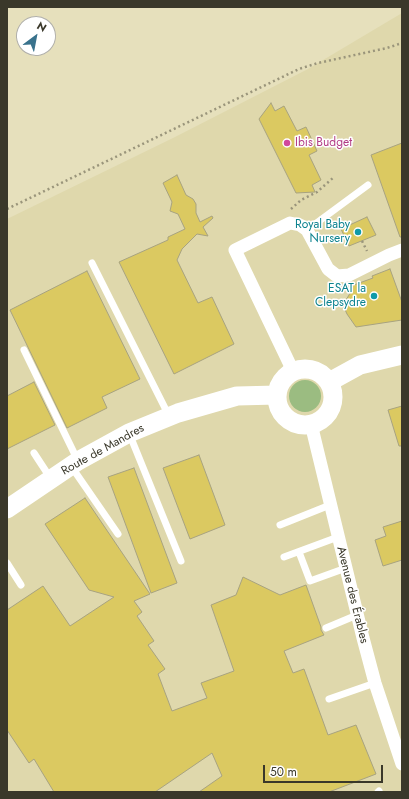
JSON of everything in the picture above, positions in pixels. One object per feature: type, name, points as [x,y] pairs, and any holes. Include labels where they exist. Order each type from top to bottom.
[{"type":"street","points":[[293,371],[235,250],[290,223],[300,225],[307,230],[328,269],[337,276],[349,276],[389,255],[402,250]]},
{"type":"street","points":[[329,382],[360,365],[402,355]]},
{"type":"street","points":[[301,369],[313,370],[324,375],[329,382],[333,399],[331,407],[323,418],[311,424],[298,424],[287,418],[281,412],[278,404],[278,387],[293,371],[301,369]]},
{"type":"street","name":"Route de Mandres","points":[[7,509],[75,463],[129,433],[169,417],[237,396],[277,395]]},
{"type":"street","name":"Avenue des Érables","points":[[311,424],[375,683],[402,764]]},
{"type":"lane","points":[[307,230],[368,185]]},
{"type":"lane","points":[[92,263],[169,417]]},
{"type":"lane","points":[[24,350],[75,463],[118,534]]},
{"type":"lane","points":[[129,433],[181,561]]},
{"type":"lane","points":[[34,453],[51,479]]},
{"type":"lane","points":[[280,525],[330,505]]},
{"type":"lane","points":[[284,557],[338,537]]},
{"type":"lane","points":[[298,552],[310,581],[346,568]]},
{"type":"lane","points":[[7,563],[21,585]]},
{"type":"lane","points":[[326,628],[357,615]]},
{"type":"lane","points":[[330,699],[375,683]]},
{"type":"path","points":[[7,209],[294,71],[318,63],[387,48],[402,43]]},
{"type":"path","points":[[291,210],[301,200],[317,192],[334,177]]},
{"type":"shaded area","points":[[402,13],[402,792],[7,792],[7,219],[175,137],[308,69]]},
{"type":"green space","points":[[302,380],[308,380],[318,387],[321,396],[320,402],[314,409],[308,412],[302,412],[292,405],[289,399],[289,393],[296,383]]},
{"type":"building","name":"Ibis Budget","points":[[271,103],[275,111],[284,106],[297,131],[306,127],[317,151],[309,155],[321,180],[312,185],[315,192],[296,193],[259,119]]},
{"type":"building","points":[[402,143],[402,237],[400,237],[371,155]]},
{"type":"building","points":[[177,175],[186,195],[193,199],[196,204],[196,213],[200,222],[212,216],[213,218],[203,227],[208,236],[197,234],[182,249],[177,260],[198,303],[212,297],[234,344],[174,374],[119,262],[168,240],[168,237],[185,229],[178,214],[170,211],[172,202],[163,183]]},
{"type":"building","name":"Royal Baby Nursery","points":[[367,217],[376,235],[349,246],[341,229]]},
{"type":"building","name":"ESAT la Clepsydre","points":[[390,269],[402,302],[402,320],[356,327],[343,305],[352,290],[351,286],[373,278],[372,276]]},
{"type":"building","points":[[87,271],[140,379],[102,397],[107,408],[67,428],[10,310]]},
{"type":"building","points":[[34,382],[55,425],[7,449],[7,396]]},
{"type":"building","points":[[402,406],[402,446],[399,446],[388,410]]},
{"type":"building","points":[[199,455],[225,525],[190,539],[163,468]]},
{"type":"building","points":[[134,468],[177,583],[151,593],[108,477]]},
{"type":"building","points":[[85,498],[150,594],[134,601],[142,612],[137,616],[154,641],[148,645],[165,669],[158,674],[172,711],[207,698],[201,683],[234,671],[211,605],[236,595],[243,577],[280,595],[306,585],[324,635],[284,651],[293,673],[304,669],[328,735],[356,725],[376,774],[329,792],[199,792],[222,776],[212,753],[155,792],[54,792],[34,759],[29,763],[7,730],[7,610],[43,586],[70,626],[114,597],[89,590],[45,524]]},
{"type":"building","points":[[402,521],[402,560],[383,566],[375,540],[386,536],[383,527]]},
{"type":"place","name":"Ibis Budget","points":[[287,143]]},
{"type":"place","name":"Royal Baby Nursery","points":[[358,232]]},
{"type":"place","name":"ESAT la Clepsydre","points":[[374,296]]}]
